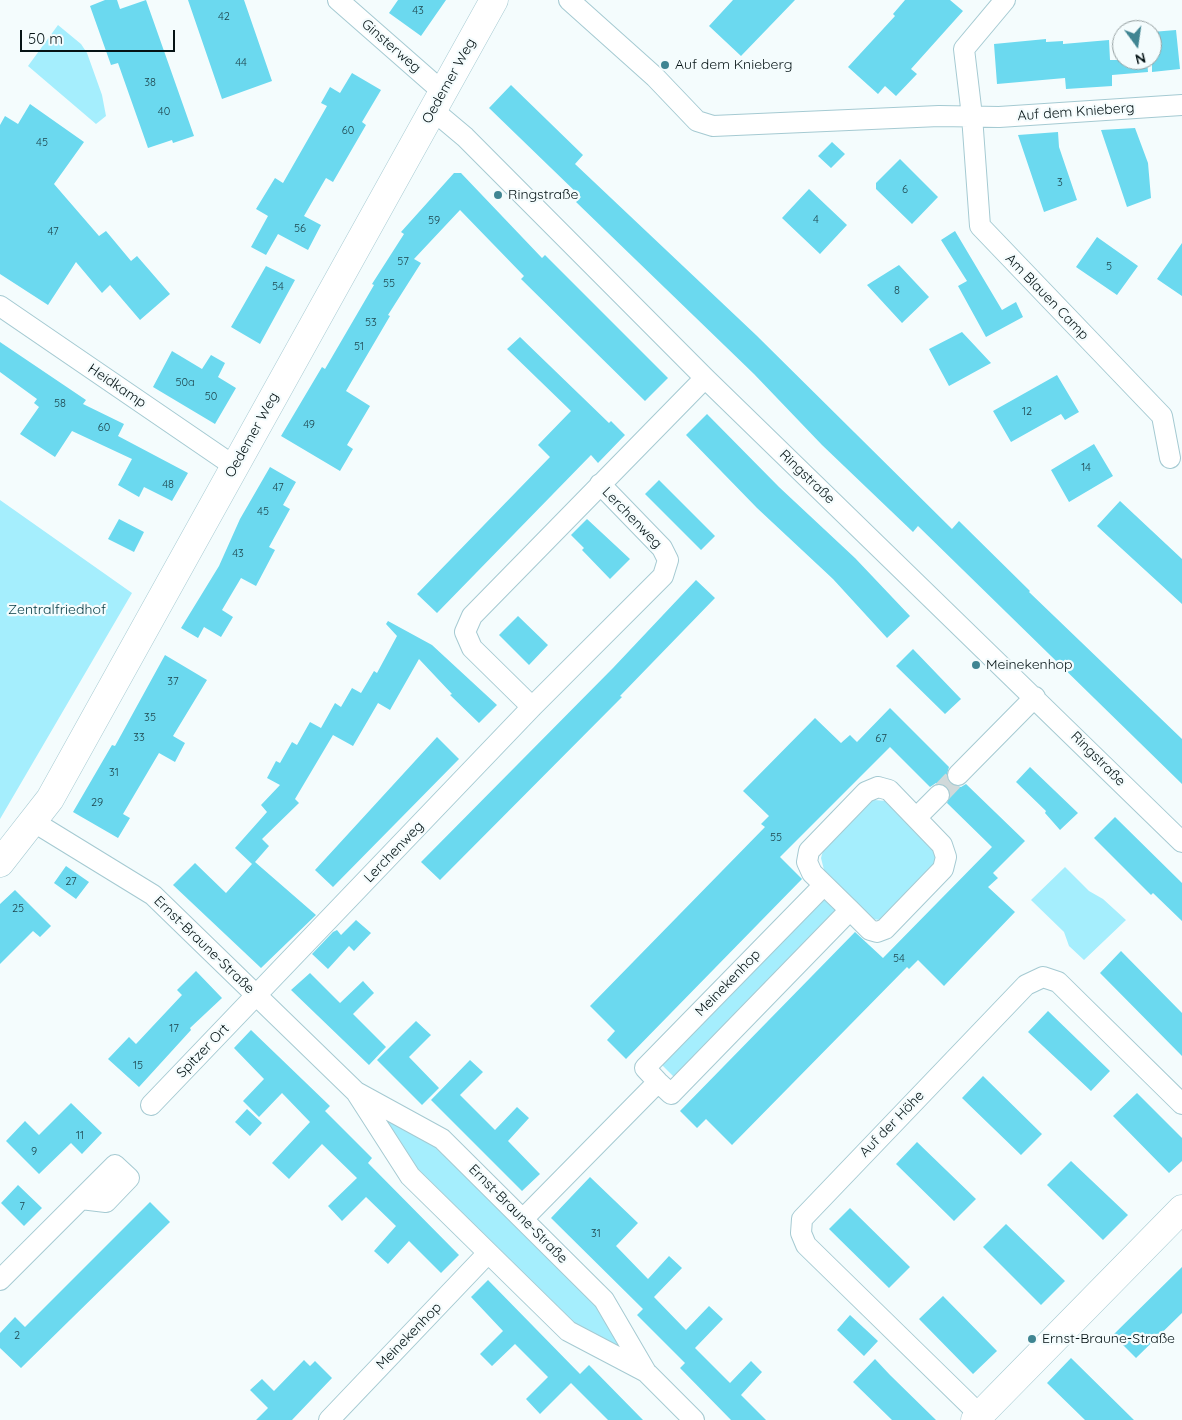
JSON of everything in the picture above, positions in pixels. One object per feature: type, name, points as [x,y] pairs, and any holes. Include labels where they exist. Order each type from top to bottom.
[{"type":"street","name":"Ginsterweg","points":[[338,0],[439,102]]},
{"type":"street","name":"Oedemer Weg","points":[[0,863],[34,822],[50,799],[494,0]]},
{"type":"street","name":"Auf dem Knieberg","points":[[569,0],[655,76],[697,121],[713,126],[972,116],[998,117],[1182,104]]},
{"type":"street","name":"Am Blauen Camp","points":[[1005,0],[964,49],[972,116],[980,226],[1162,416],[1170,458]]},
{"type":"street","name":"Ringstraße","points":[[439,102],[465,137],[704,378],[1035,697],[1182,842]]},
{"type":"street","name":"Heidkamp","points":[[0,306],[234,466]]},
{"type":"street","name":"Lerchenweg","points":[[532,707],[472,648],[465,632],[472,616],[704,378]]},
{"type":"street","name":"Lerchenweg","points":[[256,996],[532,707],[664,576],[668,560],[662,548],[600,484]]},
{"type":"street","points":[[958,776],[1035,697]]},
{"type":"street","points":[[878,788],[889,790],[916,818],[942,845],[946,857],[943,869],[885,929],[877,932],[870,930],[812,873],[807,862],[809,850],[866,792],[878,788]]},
{"type":"street","points":[[916,818],[939,795]]},
{"type":"street","name":"Ernst-Braune-Straße","points":[[34,822],[153,895],[356,1092],[410,1176],[568,1331],[646,1372]]},
{"type":"street","name":"Meinekenhop","points":[[658,1082],[645,1068],[824,885]]},
{"type":"street","points":[[523,1220],[658,1082],[671,1094],[850,910]]},
{"type":"street","name":"Auf der Höhe","points":[[1179,1217],[978,1418],[806,1245],[801,1232],[802,1219],[1026,985],[1043,977],[1058,982],[1182,1104]]},
{"type":"street","name":"Spitzer Ort","points":[[151,1106],[256,996]]},
{"type":"street","name":"Ernst-Braune-Straße","points":[[356,1092],[442,1138],[604,1300],[646,1372],[694,1420]]},
{"type":"street","points":[[0,1280],[81,1199]]},
{"type":"street","name":"Meinekenhop","points":[[329,1420],[488,1253]]},
{"type":"green space","points":[[58,25],[81,44],[87,53],[102,95],[106,116],[96,124],[28,66]]},
{"type":"green space","name":"Zentralfriedhof","points":[[0,500],[132,593],[0,819]]},
{"type":"green space","points":[[874,800],[887,801],[932,848],[937,859],[934,871],[881,920],[870,919],[825,874],[821,858],[825,843],[861,805]]},
{"type":"green space","points":[[1065,867],[1089,891],[1103,899],[1126,920],[1084,960],[1069,946],[1064,932],[1031,900]]},
{"type":"green space","points":[[824,893],[843,912],[677,1080],[659,1062]]},
{"type":"green space","points":[[372,1108],[437,1143],[599,1304],[631,1358],[569,1324],[415,1173]]},
{"type":"building","points":[[105,0],[117,0],[120,9],[146,0],[194,136],[173,143],[172,140],[148,148],[118,63],[111,65],[90,6]]},
{"type":"building","points":[[188,0],[244,0],[272,81],[222,99]]},
{"type":"building","points":[[398,0],[446,0],[421,36],[389,13]]},
{"type":"building","points":[[733,0],[795,0],[741,56],[709,26]]},
{"type":"building","points":[[905,0],[950,0],[963,11],[911,69],[917,74],[896,96],[885,86],[878,94],[848,67],[895,16],[893,14]]},
{"type":"building","points":[[1176,30],[1180,69],[1152,72],[1152,70],[1162,70],[1162,31]]},
{"type":"building","points":[[1046,39],[1046,42],[1063,41],[1063,44],[1109,40],[1112,70],[1148,70],[1148,72],[1112,75],[1112,86],[1066,89],[1065,78],[997,84],[994,44]]},
{"type":"building","points":[[352,73],[381,90],[362,122],[366,125],[333,182],[326,178],[304,216],[321,225],[308,250],[278,234],[266,255],[251,247],[268,216],[256,209],[275,178],[283,183],[327,106],[321,103],[330,87],[340,93]]},
{"type":"building","points":[[511,85],[583,155],[575,164],[756,335],[952,529],[959,521],[1029,592],[1182,739],[1182,784],[918,526],[913,532],[822,445],[754,374],[576,202],[581,197],[489,108]]},
{"type":"building","points":[[30,104],[84,142],[54,184],[99,236],[106,231],[131,261],[137,256],[170,294],[140,320],[110,285],[102,293],[76,262],[48,305],[0,274],[0,125],[5,116],[18,124]]},
{"type":"building","points":[[1135,128],[1148,163],[1151,198],[1127,207],[1101,130]]},
{"type":"building","points":[[1058,132],[1059,147],[1077,200],[1044,212],[1018,135]]},
{"type":"building","points":[[832,142],[845,154],[831,168],[818,156]]},
{"type":"building","points":[[900,159],[938,197],[912,224],[876,189],[876,183]]},
{"type":"building","points":[[454,173],[461,173],[542,258],[545,255],[668,378],[645,401],[521,279],[524,276],[460,210],[414,259],[421,263],[388,315],[390,316],[346,391],[370,406],[347,445],[353,449],[340,471],[281,436],[322,367],[325,369],[374,285],[372,284],[404,234],[401,232]]},
{"type":"building","points":[[809,189],[847,225],[820,254],[782,218]]},
{"type":"building","points":[[955,231],[1002,310],[1016,302],[1023,317],[986,337],[958,286],[967,281],[941,240]]},
{"type":"building","points":[[1097,237],[1138,266],[1117,295],[1076,267]]},
{"type":"building","points":[[1182,243],[1182,296],[1157,279]]},
{"type":"building","points":[[899,265],[929,297],[902,323],[867,285]]},
{"type":"building","points":[[266,266],[295,280],[260,344],[231,327]]},
{"type":"building","points":[[962,332],[991,363],[949,386],[929,349]]},
{"type":"building","points":[[520,337],[609,423],[611,421],[625,435],[598,463],[591,455],[437,613],[417,594],[550,457],[538,445],[571,411],[507,349]]},
{"type":"building","points":[[0,342],[86,400],[83,404],[124,424],[118,436],[188,473],[172,501],[144,487],[139,497],[118,485],[132,459],[72,431],[55,457],[20,434],[39,407],[34,403],[37,399],[0,372]]},
{"type":"building","points":[[172,351],[202,369],[211,355],[225,363],[218,377],[236,388],[215,424],[153,387]]},
{"type":"building","points":[[1057,375],[1079,412],[1065,420],[1061,414],[1011,442],[993,411]]},
{"type":"building","points":[[707,414],[779,487],[855,558],[910,616],[887,638],[833,579],[757,508],[686,435]]},
{"type":"building","points":[[1094,444],[1113,476],[1069,502],[1051,470]]},
{"type":"building","points":[[270,467],[296,482],[283,505],[290,509],[269,547],[275,550],[256,586],[241,578],[222,610],[233,617],[221,637],[204,627],[198,638],[181,628],[219,566],[240,519]]},
{"type":"building","points":[[659,480],[715,536],[701,550],[645,494]]},
{"type":"building","points":[[1120,501],[1182,559],[1182,604],[1097,526]]},
{"type":"building","points":[[119,519],[144,532],[134,552],[108,539]]},
{"type":"building","points":[[587,519],[630,559],[610,579],[582,550],[584,548],[571,535]]},
{"type":"building","points":[[696,580],[715,598],[620,696],[622,697],[440,880],[421,862],[613,668]]},
{"type":"building","points":[[518,616],[548,645],[529,665],[499,635]]},
{"type":"building","points":[[388,621],[432,645],[497,705],[479,723],[450,695],[452,694],[419,659],[390,710],[378,703],[353,746],[333,735],[295,799],[299,803],[262,839],[269,846],[255,862],[316,915],[261,968],[173,885],[195,863],[226,893],[252,864],[235,848],[267,812],[261,805],[280,785],[267,778],[276,761],[280,763],[292,742],[297,745],[310,722],[321,728],[335,703],[341,707],[352,688],[361,693],[374,671],[377,673],[397,636],[386,624]]},
{"type":"building","points":[[913,649],[961,699],[945,714],[896,666]]},
{"type":"building","points":[[165,655],[207,680],[173,736],[185,743],[175,762],[159,753],[123,814],[130,818],[118,838],[73,812],[112,745],[115,746]]},
{"type":"building","points":[[890,708],[949,767],[946,778],[950,784],[961,787],[966,784],[1025,841],[993,873],[998,878],[988,887],[1015,912],[944,986],[918,960],[909,969],[907,967],[732,1145],[706,1119],[697,1128],[680,1111],[855,932],[883,958],[992,847],[947,803],[951,792],[947,786],[936,783],[930,787],[890,747],[780,857],[802,879],[626,1059],[607,1040],[615,1031],[590,1006],[765,827],[761,824],[769,816],[743,791],[815,718],[841,743],[850,735],[857,742]]},
{"type":"building","points":[[437,737],[459,759],[333,887],[315,870]]},
{"type":"building","points":[[1030,767],[1078,813],[1060,830],[1045,813],[1046,811],[1016,782]]},
{"type":"building","points":[[1115,817],[1182,883],[1182,921],[1153,893],[1151,895],[1094,838]]},
{"type":"building","points":[[66,866],[89,882],[76,899],[54,883]]},
{"type":"building","points":[[15,890],[51,926],[40,937],[33,931],[0,964],[0,904]]},
{"type":"building","points":[[356,920],[371,933],[354,951],[349,946],[328,969],[312,954],[333,932],[337,930],[341,935]]},
{"type":"building","points":[[1121,951],[1182,1013],[1182,1056],[1100,973]]},
{"type":"building","points":[[196,971],[222,998],[190,1028],[191,1030],[139,1087],[108,1059],[129,1037],[136,1044],[182,995],[177,990]]},
{"type":"building","points":[[310,973],[340,1003],[363,981],[374,993],[353,1014],[386,1047],[369,1065],[291,990]]},
{"type":"building","points":[[1048,1011],[1110,1071],[1091,1091],[1028,1032]]},
{"type":"building","points":[[416,1021],[431,1035],[409,1057],[439,1088],[422,1105],[377,1060]]},
{"type":"building","points":[[251,1030],[330,1106],[325,1111],[372,1158],[368,1163],[459,1255],[441,1273],[409,1241],[388,1264],[374,1251],[396,1226],[366,1197],[342,1221],[328,1206],[357,1178],[322,1144],[289,1179],[272,1163],[310,1122],[282,1093],[259,1117],[243,1101],[264,1079],[234,1048]]},
{"type":"building","points":[[470,1060],[483,1072],[460,1095],[495,1130],[517,1107],[529,1118],[508,1141],[540,1174],[522,1191],[431,1100]]},
{"type":"building","points":[[983,1076],[1042,1134],[1021,1155],[962,1098]]},
{"type":"building","points":[[1137,1093],[1182,1138],[1182,1161],[1169,1173],[1113,1116]]},
{"type":"building","points":[[71,1103],[102,1133],[82,1154],[71,1143],[39,1174],[6,1141],[25,1121],[39,1135]]},
{"type":"building","points":[[247,1109],[262,1123],[250,1136],[235,1122]]},
{"type":"building","points":[[917,1142],[976,1199],[954,1221],[896,1164]]},
{"type":"building","points":[[1071,1161],[1128,1215],[1103,1240],[1047,1185]]},
{"type":"building","points":[[590,1177],[638,1223],[616,1246],[648,1279],[669,1256],[682,1268],[654,1297],[686,1330],[709,1306],[723,1319],[695,1348],[730,1383],[751,1361],[762,1372],[741,1395],[766,1420],[731,1420],[680,1368],[685,1363],[637,1315],[643,1309],[551,1218]]},
{"type":"building","points":[[18,1185],[42,1208],[24,1226],[1,1203]]},
{"type":"building","points":[[150,1202],[170,1222],[21,1368],[0,1348],[0,1333],[15,1317],[25,1327]]},
{"type":"building","points":[[850,1208],[910,1267],[889,1288],[829,1229]]},
{"type":"building","points":[[1006,1224],[1065,1281],[1041,1305],[983,1247]]},
{"type":"building","points":[[1182,1267],[1182,1313],[1136,1358],[1113,1335]]},
{"type":"building","points":[[488,1280],[580,1374],[540,1414],[526,1399],[548,1377],[515,1344],[492,1366],[480,1354],[503,1331],[471,1297]]},
{"type":"building","points":[[943,1296],[997,1351],[973,1374],[919,1319]]},
{"type":"building","points":[[850,1315],[878,1341],[864,1356],[837,1330]]},
{"type":"building","points":[[1071,1358],[1134,1420],[1085,1420],[1047,1383]]},
{"type":"building","points":[[875,1359],[936,1420],[892,1420],[853,1382]]},
{"type":"building","points":[[304,1360],[310,1366],[315,1361],[332,1378],[292,1420],[256,1420],[268,1408],[250,1390],[262,1379],[274,1391]]},
{"type":"building","points":[[589,1365],[643,1420],[608,1420],[571,1383]]},
{"type":"tunnel","points":[[939,795],[958,775]]},
{"type":"place","name":"Auf dem Knieberg","points":[[665,65]]},
{"type":"place","name":"Ringstraße","points":[[498,195]]},
{"type":"place","name":"Meinekenhop","points":[[976,665]]},
{"type":"place","name":"Ernst-Braune-Straße","points":[[1032,1339]]}]
